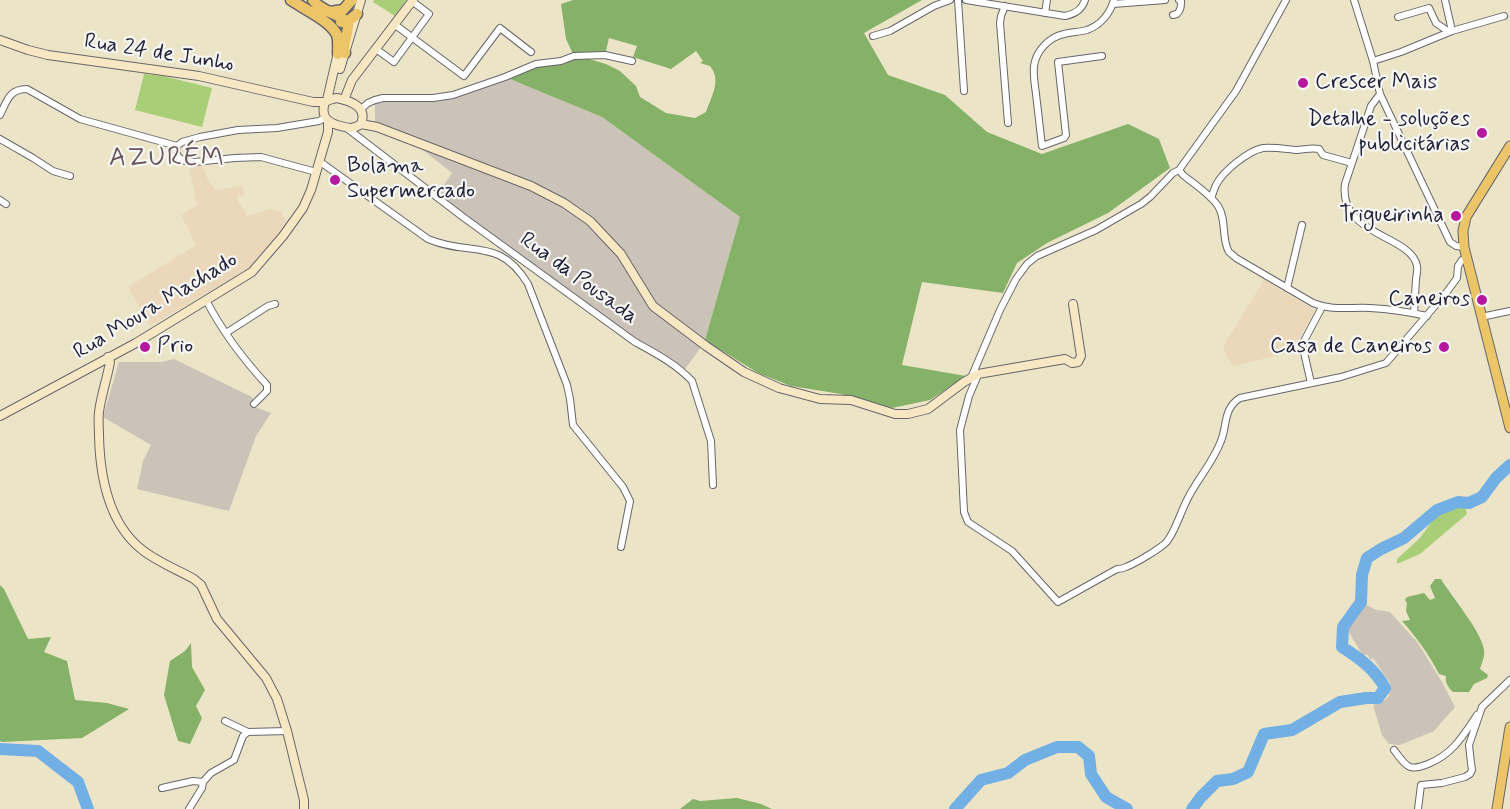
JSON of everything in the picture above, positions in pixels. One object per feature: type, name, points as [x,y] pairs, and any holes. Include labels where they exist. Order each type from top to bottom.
[{"type":"highway","points":[[291,0],[335,32],[341,53]]},
{"type":"highway","points":[[313,0],[319,8],[342,17],[347,22],[349,26],[341,53]]},
{"type":"highway","points":[[329,12],[343,10],[352,0]]},
{"type":"highway","points":[[317,17],[347,22],[357,14]]},
{"type":"main road","points":[[1510,146],[1466,217],[1463,231],[1467,259],[1510,428]]},
{"type":"main road","points":[[1497,809],[1510,727]]},
{"type":"street","points":[[347,22],[352,0]]},
{"type":"street","points":[[345,128],[330,107],[341,53],[361,0]]},
{"type":"street","points":[[873,36],[890,31],[934,6],[950,0]]},
{"type":"street","points":[[958,0],[963,91]]},
{"type":"street","points":[[966,0],[1065,16],[1080,10],[1085,0]]},
{"type":"street","points":[[1045,13],[1047,0]]},
{"type":"street","points":[[1102,56],[1058,62],[1066,135],[1064,138],[1042,146],[1034,66],[1045,44],[1061,34],[1085,31],[1094,27],[1103,20],[1114,2],[1164,0]]},
{"type":"street","points":[[1173,15],[1180,11],[1181,1],[1179,0]]},
{"type":"street","points":[[1286,0],[1236,91],[1179,170],[1141,204],[1096,230],[1037,256],[1027,264],[1016,279],[974,377],[960,429],[964,512],[968,522],[1012,551],[1058,602],[1117,569],[1125,568],[1146,557],[1168,542],[1196,482],[1223,437],[1226,418],[1233,402],[1240,398],[1341,377],[1386,363],[1457,278],[1458,266],[1462,260],[1467,259]]},
{"type":"street","points":[[1354,0],[1373,61],[1380,94],[1450,242],[1456,246],[1464,246]]},
{"type":"street","points":[[1445,0],[1450,31]]},
{"type":"street","points":[[316,172],[261,158],[185,161],[178,157],[176,151],[177,146],[182,142],[238,129],[277,128],[319,121],[412,1],[429,14],[394,62],[376,49]]},
{"type":"street","points":[[1005,6],[1000,16],[1000,23],[1008,123]]},
{"type":"street","points":[[1398,17],[1429,8],[1436,23],[1450,31]]},
{"type":"street","points":[[1373,61],[1450,31],[1504,16]]},
{"type":"street","points":[[394,24],[464,76],[500,28],[531,52]]},
{"type":"street","name":"Rua 24 de Junho","points":[[0,40],[48,55],[199,76],[330,107]]},
{"type":"street","points":[[360,139],[357,133],[361,120],[368,103],[375,100],[453,95],[536,64],[561,61],[574,56],[605,55],[632,61]]},
{"type":"street","points":[[0,115],[11,94],[18,89],[27,89],[80,119],[177,146]]},
{"type":"street","points":[[1380,94],[1371,106],[1344,194],[1347,204],[1364,225],[1409,252],[1417,266],[1414,313]]},
{"type":"street","points":[[330,107],[531,186],[564,203],[590,221],[621,254],[653,306],[744,372],[779,388],[820,399],[851,400],[895,414],[908,414],[928,409],[974,377],[1065,359],[1072,363],[1078,362],[1081,356],[1073,304]]},
{"type":"street","name":"Rua Moura Machado","points":[[0,416],[136,343],[246,277],[264,260],[303,208],[328,132],[330,107]]},
{"type":"street","points":[[328,132],[345,128],[361,120]]},
{"type":"street","name":"Rua da Pousada","points":[[345,128],[635,342],[686,374],[692,381],[711,441],[713,485]]},
{"type":"street","points":[[0,139],[53,171],[69,176]]},
{"type":"street","points":[[1211,198],[1216,184],[1232,166],[1261,148],[1319,149],[1323,154],[1352,163]]},
{"type":"street","points":[[319,161],[428,240],[494,252],[519,269],[528,284],[567,385],[573,425],[623,487],[630,501],[621,548]]},
{"type":"street","points":[[1179,170],[1218,206],[1222,214],[1229,252],[1312,303],[1335,309],[1370,308],[1427,316]]},
{"type":"street","points":[[1287,288],[1302,225]]},
{"type":"street","points":[[206,300],[247,364],[267,385],[267,391],[254,404]]},
{"type":"street","points":[[226,333],[268,306],[275,304]]},
{"type":"street","points":[[1311,383],[1303,348],[1304,341],[1322,307]]},
{"type":"street","points":[[1481,317],[1510,311]]},
{"type":"street","points":[[108,357],[110,362],[99,413],[99,456],[101,475],[118,523],[145,552],[195,579],[201,585],[217,619],[266,678],[277,699],[287,731],[304,800],[304,809]]},
{"type":"street","points":[[1394,750],[1410,767],[1419,767],[1444,756],[1455,746],[1482,707],[1510,680]]},
{"type":"street","points":[[1418,809],[1421,785],[1442,783],[1470,774],[1472,770],[1469,745],[1482,707]]},
{"type":"street","points":[[225,721],[248,732],[287,731]]},
{"type":"street","points":[[189,809],[202,788],[203,782],[211,773],[234,759],[243,736],[248,732]]},
{"type":"street","points":[[162,788],[193,781],[203,782]]},
{"type":"shaded area","points":[[505,77],[602,117],[740,217],[704,343],[683,372],[436,197],[452,173],[409,139],[375,125],[375,100],[433,98]]},
{"type":"shaded area","points":[[202,165],[209,182],[216,190],[242,186],[244,195],[236,197],[247,216],[271,209],[281,212],[288,224],[253,266],[150,326],[128,287],[196,245],[181,215],[197,205],[189,167]]},
{"type":"shaded area","points":[[1264,280],[1315,310],[1293,352],[1233,366],[1225,353],[1224,345]]},
{"type":"shaded area","points":[[174,359],[252,397],[255,407],[271,413],[256,436],[229,511],[137,489],[143,461],[151,445],[103,417],[119,362],[161,362]]},
{"type":"shaded area","points":[[1364,604],[1377,610],[1390,612],[1418,643],[1455,707],[1434,731],[1400,745],[1389,744],[1382,735],[1373,705],[1384,701],[1389,696],[1390,683],[1373,658],[1371,660],[1367,654],[1363,656],[1347,629],[1349,622]]},
{"type":"green space","points":[[374,0],[406,0],[395,16],[373,2]]},
{"type":"green space","points":[[573,0],[922,0],[864,33],[888,75],[945,95],[987,132],[1042,154],[1128,124],[1159,139],[1170,168],[1108,213],[1047,243],[1017,263],[1003,293],[922,282],[902,365],[966,376],[930,400],[892,408],[841,394],[791,386],[758,373],[705,340],[740,217],[602,117],[505,77],[529,68],[582,57],[620,71],[636,86],[640,97],[666,113],[695,118],[706,112],[714,89],[715,77],[710,66],[700,63],[703,61],[696,51],[671,69],[633,57],[637,46],[609,38],[606,51],[573,54],[566,39],[561,4]]},
{"type":"green space","points":[[144,74],[163,76],[212,88],[202,127],[135,110]]},
{"type":"green space","points":[[1451,507],[1465,507],[1467,514],[1420,554],[1397,564],[1397,559],[1419,539],[1439,512]]},
{"type":"green space","points":[[1435,579],[1441,579],[1482,642],[1484,655],[1480,669],[1488,675],[1487,678],[1474,684],[1469,692],[1453,692],[1448,687],[1446,676],[1439,674],[1422,646],[1402,621],[1410,620],[1406,611],[1407,597],[1424,593],[1430,600],[1435,598],[1430,586]]},
{"type":"green space","points":[[0,585],[28,639],[51,637],[44,652],[67,661],[75,700],[107,703],[129,709],[82,738],[0,741]]},
{"type":"green space","points":[[191,643],[192,667],[205,690],[196,706],[202,718],[190,744],[178,741],[164,695],[170,661],[185,651]]},
{"type":"green space","points":[[737,798],[772,809],[680,809],[693,799],[700,801]]},
{"type":"waterway","points":[[1192,809],[1217,781],[1233,779],[1248,772],[1264,734],[1292,730],[1340,702],[1378,698],[1385,688],[1381,681],[1366,665],[1342,647],[1343,627],[1361,602],[1362,575],[1367,558],[1404,538],[1437,510],[1458,502],[1469,503],[1482,497],[1496,478],[1510,465]]},
{"type":"waterway","points":[[955,809],[981,780],[1008,773],[1025,760],[1057,747],[1078,747],[1089,756],[1091,774],[1106,797],[1127,809]]},
{"type":"waterway","points":[[0,749],[38,751],[78,782],[88,809]]},
{"type":"place","name":"Crescer Mais","points":[[1303,83]]},
{"type":"place","name":"Detalhe - soluções publicitárias","points":[[1482,133]]},
{"type":"place","name":"Bolama Supermercado","points":[[335,180]]},
{"type":"place","name":"Trigueirinha","points":[[1456,216]]},
{"type":"place","name":"Caneiros","points":[[1482,300]]},
{"type":"place","name":"Prio","points":[[145,347]]},
{"type":"place","name":"Casa de Caneiros","points":[[1444,347]]},
{"type":"district","name":"AZURÉM","points":[[167,160]]}]
